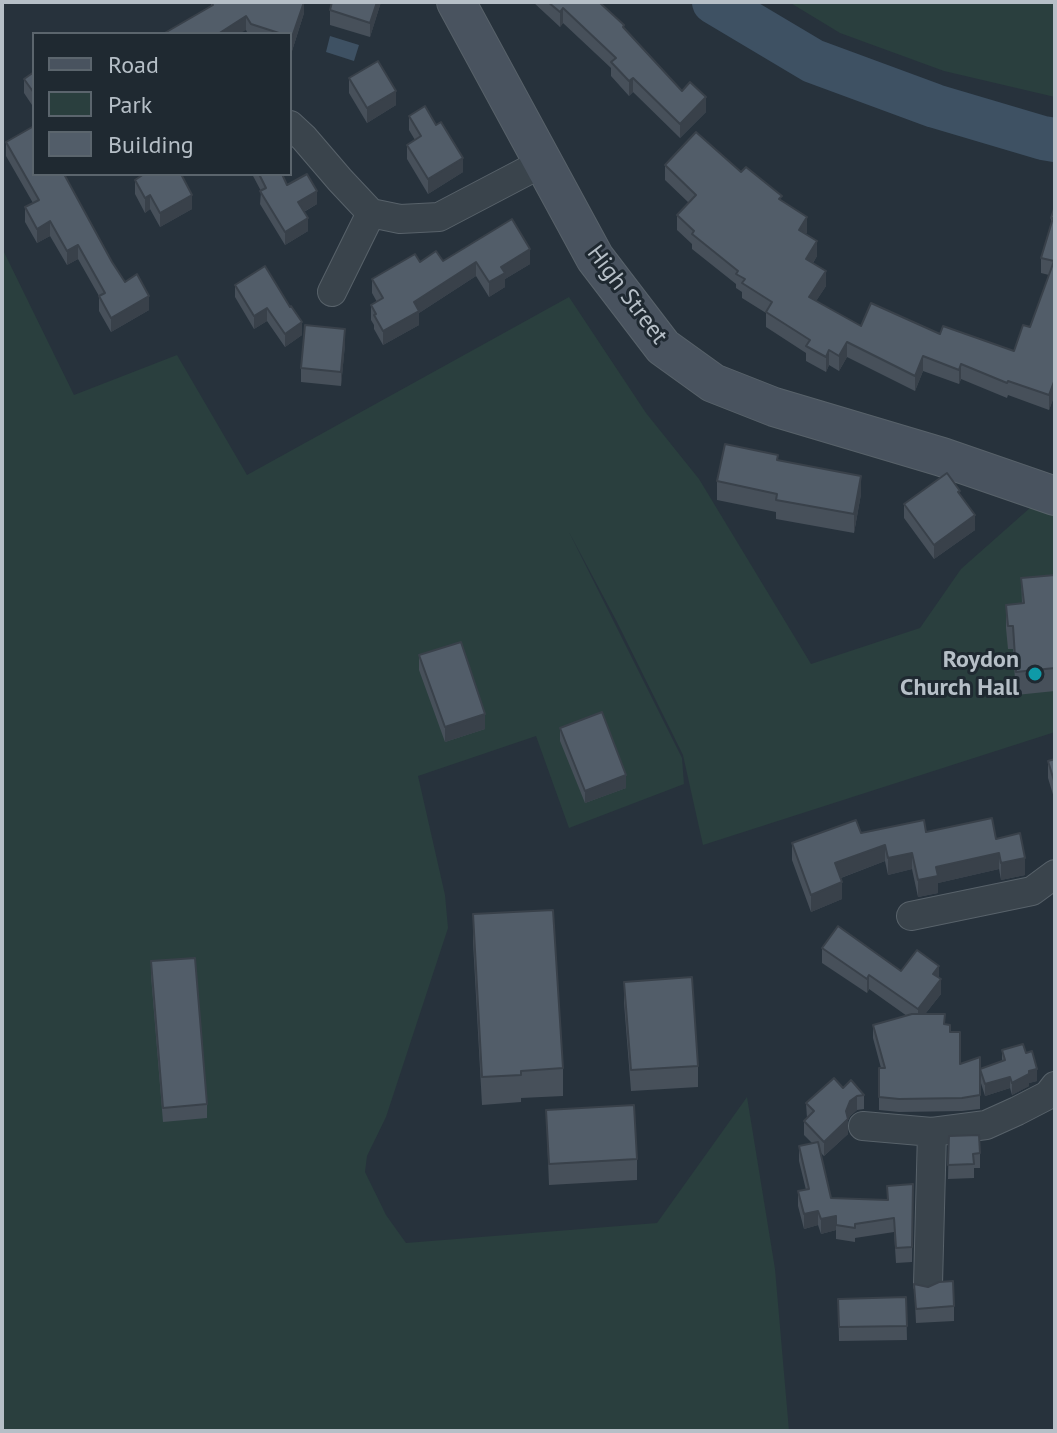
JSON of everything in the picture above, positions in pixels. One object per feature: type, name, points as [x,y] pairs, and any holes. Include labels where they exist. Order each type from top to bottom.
[{"type":"main road","name":"High Street","points":[[456,2],[595,258],[663,347],[713,383],[774,407],[942,457],[1055,496]]},
{"type":"street","points":[[292,127],[371,213],[400,219],[439,217],[542,163]]},
{"type":"street","points":[[332,292],[371,213]]},
{"type":"street","points":[[911,916],[1032,891],[1055,874]]},
{"type":"street","points":[[863,1126],[932,1132],[986,1125],[1048,1095],[1055,1086]]},
{"type":"street","points":[[928,1284],[932,1132]]},
{"type":"green space","points":[[789,2],[1055,2],[1055,97],[944,71],[840,33]]},
{"type":"green space","points":[[2,248],[74,395],[177,355],[247,475],[569,297],[646,413],[699,479],[811,664],[920,628],[961,569],[1031,507],[1055,514],[1055,732],[703,845],[683,755],[569,532],[682,758],[684,784],[569,828],[536,736],[418,776],[445,895],[448,928],[386,1117],[367,1156],[365,1172],[386,1215],[406,1243],[657,1223],[747,1097],[775,1269],[789,1431],[2,1431]]},
{"type":"water","points":[[330,36],[359,45],[354,61],[326,52]]},
{"type":"building","points":[[211,2],[304,2],[292,37],[292,32],[276,32],[251,24],[246,16],[221,32],[166,32],[213,5]]},
{"type":"building","points":[[332,2],[377,2],[370,23],[330,10]]},
{"type":"building","points":[[548,2],[599,2],[624,25],[682,91],[690,82],[706,97],[680,124],[633,78],[629,81],[611,62],[616,58],[563,8],[560,12]]},
{"type":"building","points":[[378,61],[396,91],[367,108],[349,78]]},
{"type":"building","points":[[32,73],[32,90],[24,79]]},
{"type":"building","points":[[425,106],[436,125],[441,122],[463,158],[428,179],[407,145],[421,136],[409,116]]},
{"type":"building","points":[[32,127],[32,176],[65,176],[125,282],[137,274],[149,296],[111,318],[99,296],[105,293],[78,245],[67,251],[50,221],[37,229],[25,207],[39,200],[6,142]]},
{"type":"building","points":[[696,132],[741,172],[746,167],[782,196],[779,199],[807,217],[799,230],[817,241],[806,259],[826,271],[809,297],[861,326],[871,303],[940,334],[943,326],[1014,351],[1023,325],[1030,327],[1054,261],[1041,258],[1055,206],[1055,379],[1049,395],[1007,383],[961,364],[959,370],[923,356],[915,376],[847,342],[839,356],[829,350],[826,357],[806,346],[810,340],[766,312],[772,302],[742,283],[745,279],[736,274],[738,271],[692,234],[694,231],[677,215],[696,195],[665,165]]},
{"type":"building","points":[[307,174],[317,191],[298,202],[308,218],[285,232],[260,191],[266,188],[260,176],[283,176],[287,185]]},
{"type":"building","points":[[141,176],[182,176],[192,195],[160,213],[150,195],[145,198],[135,180]]},
{"type":"building","points":[[512,219],[530,249],[501,267],[505,273],[489,282],[476,262],[414,302],[419,311],[383,331],[371,305],[383,298],[372,279],[415,254],[420,262],[436,251],[443,261]]},
{"type":"building","points":[[265,266],[302,322],[285,334],[267,308],[254,316],[235,285]]},
{"type":"building","points":[[305,325],[345,329],[341,372],[301,368]]},
{"type":"building","points":[[725,444],[778,455],[777,460],[861,476],[854,514],[776,500],[777,494],[717,481]]},
{"type":"building","points":[[947,473],[975,515],[934,545],[904,504]]},
{"type":"building","points":[[1055,575],[1055,668],[1016,672],[1013,626],[1008,626],[1006,605],[1024,603],[1021,578]]},
{"type":"building","points":[[461,642],[485,714],[445,727],[419,655]]},
{"type":"building","points":[[602,712],[626,775],[585,791],[560,728]]},
{"type":"building","points":[[1055,759],[1055,784],[1048,761]]},
{"type":"building","points":[[992,818],[996,839],[1020,833],[1025,858],[1001,863],[999,853],[936,867],[938,876],[918,880],[912,853],[888,858],[885,845],[835,863],[842,882],[811,895],[792,843],[856,820],[861,833],[924,820],[926,832]]},
{"type":"building","points":[[553,910],[563,1068],[482,1077],[473,914]]},
{"type":"building","points":[[838,926],[901,971],[917,950],[939,966],[933,974],[941,979],[918,1009],[869,975],[867,979],[822,948]]},
{"type":"building","points":[[195,958],[207,1104],[163,1108],[151,961]]},
{"type":"building","points":[[692,977],[698,1066],[631,1070],[624,982]]},
{"type":"building","points":[[912,1014],[945,1014],[944,1024],[950,1025],[950,1032],[960,1032],[960,1064],[980,1057],[980,1095],[962,1098],[879,1097],[879,1068],[885,1068],[873,1025]]},
{"type":"building","points":[[1023,1044],[1026,1053],[1032,1051],[1037,1069],[1012,1083],[1010,1077],[985,1084],[980,1069],[1005,1060],[1002,1050]]},
{"type":"building","points":[[834,1078],[843,1088],[851,1080],[864,1095],[850,1101],[846,1111],[848,1119],[824,1142],[804,1121],[814,1111],[806,1103]]},
{"type":"building","points":[[634,1105],[637,1159],[549,1164],[546,1110]]},
{"type":"building","points":[[979,1135],[980,1153],[973,1154],[974,1164],[948,1165],[949,1136]]},
{"type":"building","points":[[818,1142],[831,1198],[888,1200],[887,1186],[913,1184],[912,1247],[896,1248],[894,1218],[855,1224],[855,1228],[836,1225],[836,1216],[821,1219],[818,1211],[804,1214],[798,1191],[809,1189],[799,1146]]},
{"type":"building","points":[[953,1281],[954,1306],[916,1309],[914,1284],[928,1287]]},
{"type":"building","points":[[906,1297],[907,1326],[839,1327],[838,1299]]},
{"type":"waterway","points":[[714,2],[813,61],[935,106],[1055,140]]},
{"type":"place","name":"Roydon Church Hall","points":[[1035,674]]}]
